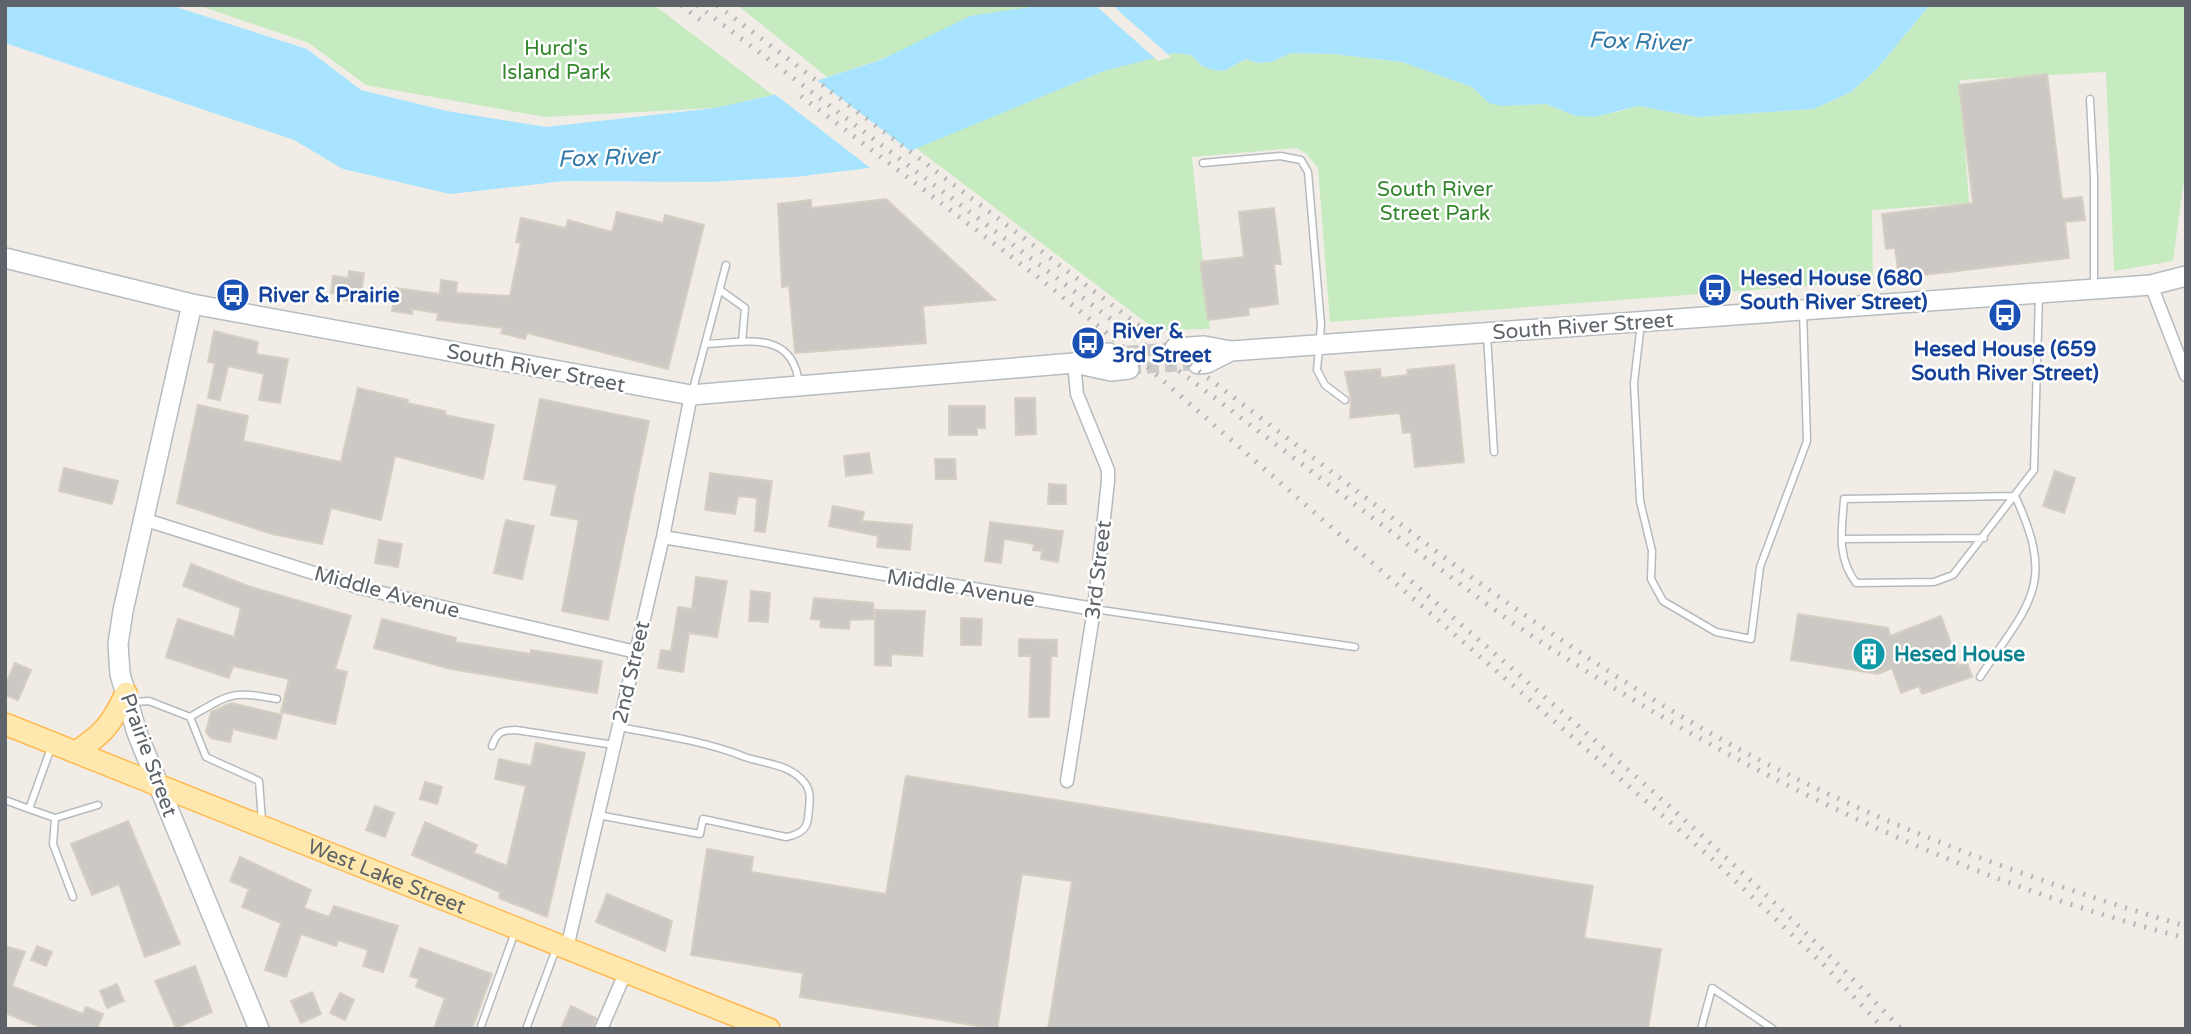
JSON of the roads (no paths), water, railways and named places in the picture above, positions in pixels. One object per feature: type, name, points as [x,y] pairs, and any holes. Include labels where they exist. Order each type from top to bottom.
[{"type":"main road","points":[[76,752],[101,735],[127,698]]},
{"type":"main road","name":"West Lake Street","points":[[5,724],[769,1029]]},
{"type":"street","name":"South River Street","points":[[5,258],[192,304],[691,395],[1074,363],[1109,353]]},
{"type":"street","name":"South River Street","points":[[1175,348],[1204,346],[1231,351],[1487,333],[2151,285],[2186,276]]},
{"type":"street","points":[[2151,285],[2186,375]]},
{"type":"street","name":"Prairie Street","points":[[192,304],[142,519],[118,644],[120,674],[159,785],[259,1029]]},
{"type":"street","name":"South River Street","points":[[1198,364],[1231,351]]},
{"type":"street","name":"South River Street","points":[[1074,363],[1111,371],[1129,369]]},
{"type":"street","name":"3rd Street","points":[[1068,780],[1094,609],[1108,470],[1077,394],[1074,363]]},
{"type":"street","name":"2nd Street","points":[[562,946],[598,815],[663,537],[691,395]]},
{"type":"street","name":"Middle Avenue","points":[[142,519],[361,588],[636,652]]},
{"type":"street","name":"Middle Avenue","points":[[663,537],[1094,609]]},
{"type":"street","points":[[601,1029],[626,971]]},
{"type":"lane","points":[[2090,99],[2094,178],[2094,289]]},
{"type":"lane","points":[[1203,163],[1280,156],[1301,160],[1308,172],[1321,325],[1318,375],[1325,386],[1345,400]]},
{"type":"lane","points":[[691,395],[726,265]]},
{"type":"lane","points":[[720,290],[745,308],[742,342]]},
{"type":"lane","points":[[2015,496],[1844,499],[1842,539],[1845,568],[1856,583],[1934,582],[1953,575],[1984,538],[2015,496],[2034,470],[2039,293]]},
{"type":"lane","points":[[1641,321],[1635,396],[1640,501],[1652,551],[1651,579],[1663,601],[1716,632],[1751,639],[1760,567],[1807,441],[1802,309]]},
{"type":"lane","points":[[1487,333],[1494,452]]},
{"type":"lane","points":[[706,344],[763,340],[775,345],[797,366],[800,386]]},
{"type":"lane","points":[[1980,677],[2028,605],[2035,585],[2036,560],[2029,530],[2015,496]]},
{"type":"lane","points":[[1842,539],[1984,538]]},
{"type":"lane","points":[[1094,609],[1355,647]]},
{"type":"lane","points":[[190,716],[228,695],[242,692],[277,699]]},
{"type":"lane","points":[[127,698],[149,701],[190,716],[206,757],[260,781],[263,827]]},
{"type":"lane","points":[[598,815],[700,834],[703,819],[786,838],[798,835],[807,823],[810,795],[805,782],[784,767],[746,757],[726,748],[618,727]]},
{"type":"lane","points":[[492,746],[496,735],[503,730],[614,745]]},
{"type":"lane","points":[[29,809],[53,743]]},
{"type":"lane","points":[[5,800],[55,818],[98,805]]},
{"type":"lane","points":[[55,818],[53,844],[74,897]]},
{"type":"lane","points":[[480,1029],[517,928]]},
{"type":"lane","points":[[526,1029],[562,946]]},
{"type":"lane","points":[[1701,1029],[1712,988],[1773,1029]]},
{"type":"water","name":"Fox River","points":[[5,5],[170,5],[307,49],[361,90],[447,111],[546,127],[715,108],[773,95],[883,59],[970,16],[1044,5],[1930,5],[1876,70],[1851,92],[1814,109],[1698,117],[1638,106],[1595,117],[1576,116],[1546,104],[1501,106],[1489,103],[1472,87],[1402,62],[1333,54],[1291,53],[1271,62],[1258,63],[1246,59],[1224,71],[1202,66],[1191,55],[1174,53],[1104,71],[869,168],[795,177],[709,182],[565,181],[450,194],[343,169],[294,140],[5,43]]},
{"type":"tunnel","points":[[1109,353],[1175,348]]},
{"type":"tunnel","points":[[1129,369],[1198,364]]},
{"type":"railway","points":[[681,5],[703,22]]},
{"type":"railway","points":[[697,5],[1482,600],[1613,688],[1769,776],[1931,852],[2100,914],[2186,938]]},
{"type":"railway","points":[[717,5],[1457,567],[1638,690],[1752,756],[1910,830],[2019,872],[2186,926]]},
{"type":"railway","points":[[801,96],[1043,281],[1137,358],[1709,856],[1823,964],[1884,1029]]},
{"type":"railway","points":[[1403,574],[1720,852],[1842,968],[1901,1029]]},
{"type":"place","name":"Hesed House (680 South River Street)","points":[[1715,290]]},
{"type":"place","name":"River & Prairie","points":[[233,295]]},
{"type":"place","name":"Hesed House (659 South River Street)","points":[[2005,315]]},
{"type":"place","name":"River & 3rd Street","points":[[1088,343]]},
{"type":"place","name":"Hesed House","points":[[1869,654]]},
{"type":"park label","name":"Hurd's Island Park","points":[[556,60]]},
{"type":"park label","name":"South River Street Park","points":[[1435,201]]}]
